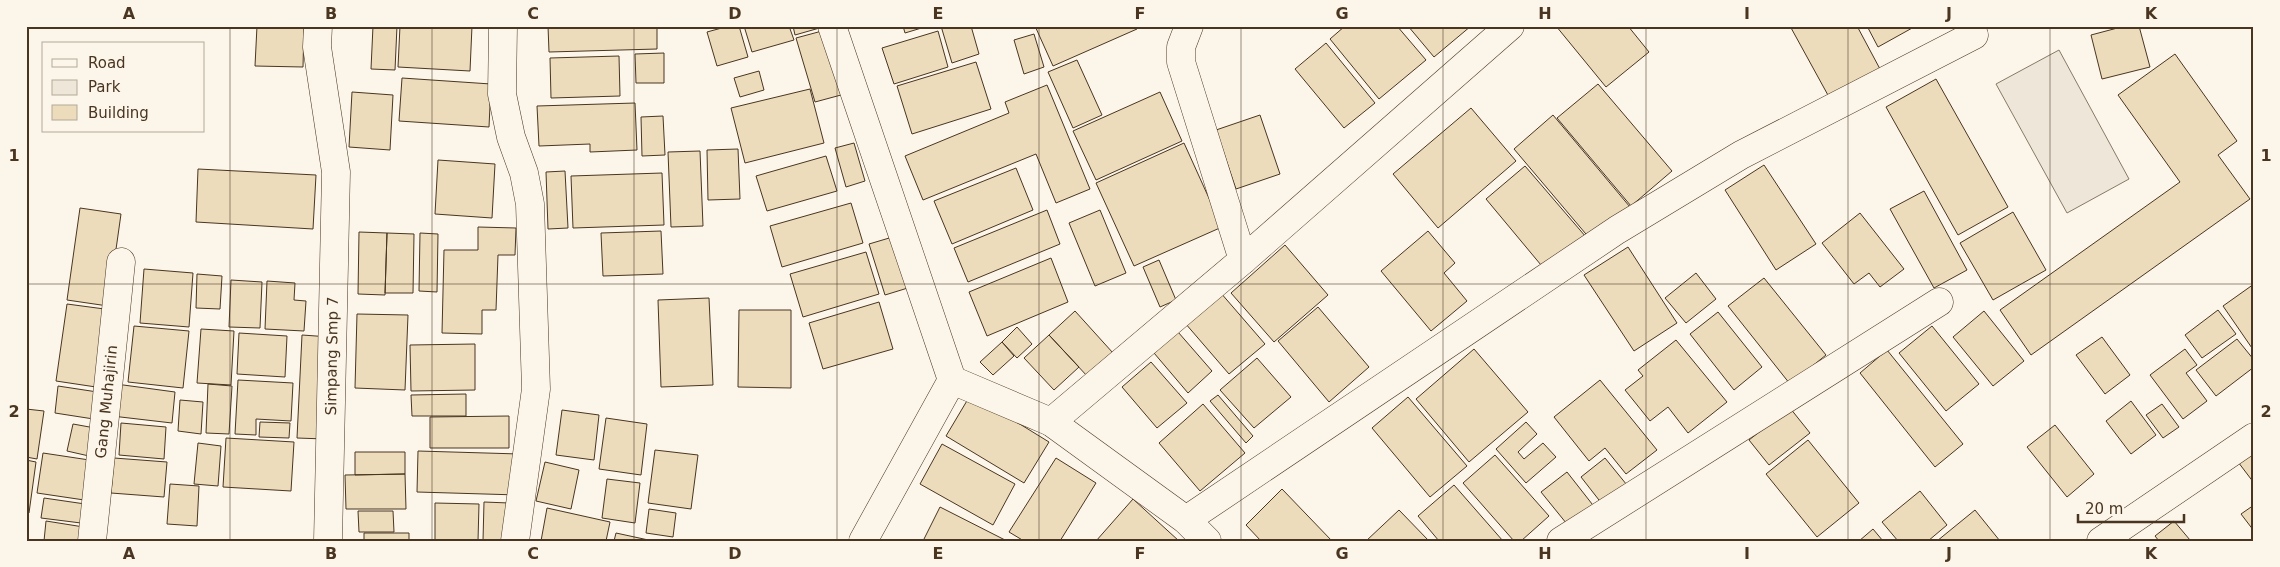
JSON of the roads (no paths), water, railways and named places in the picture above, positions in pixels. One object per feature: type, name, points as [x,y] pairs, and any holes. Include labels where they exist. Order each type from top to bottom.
[{"type":"street","name":"Simpang Smp 7","points":[[318,26],[317,47],[336,172],[328,541]]},
{"type":"street","points":[[503,26],[502,94],[510,137],[524,173],[530,204],[536,389],[515,541]]},
{"type":"street","points":[[832,26],[952,380],[863,541]]},
{"type":"street","points":[[1189,26],[1181,47],[1181,62],[1243,260]]},
{"type":"street","points":[[1052,422],[1243,260],[1510,26]]},
{"type":"street","points":[[1186,520],[1617,230],[1742,155],[1974,36]]},
{"type":"street","name":"Gang Muhajirin","points":[[92,541],[121,262]]},
{"type":"street","points":[[1561,541],[1939,302]]},
{"type":"street","points":[[952,380],[1052,422],[1186,520],[1207,541]]},
{"type":"street","points":[[2101,541],[2254,437]]}]
